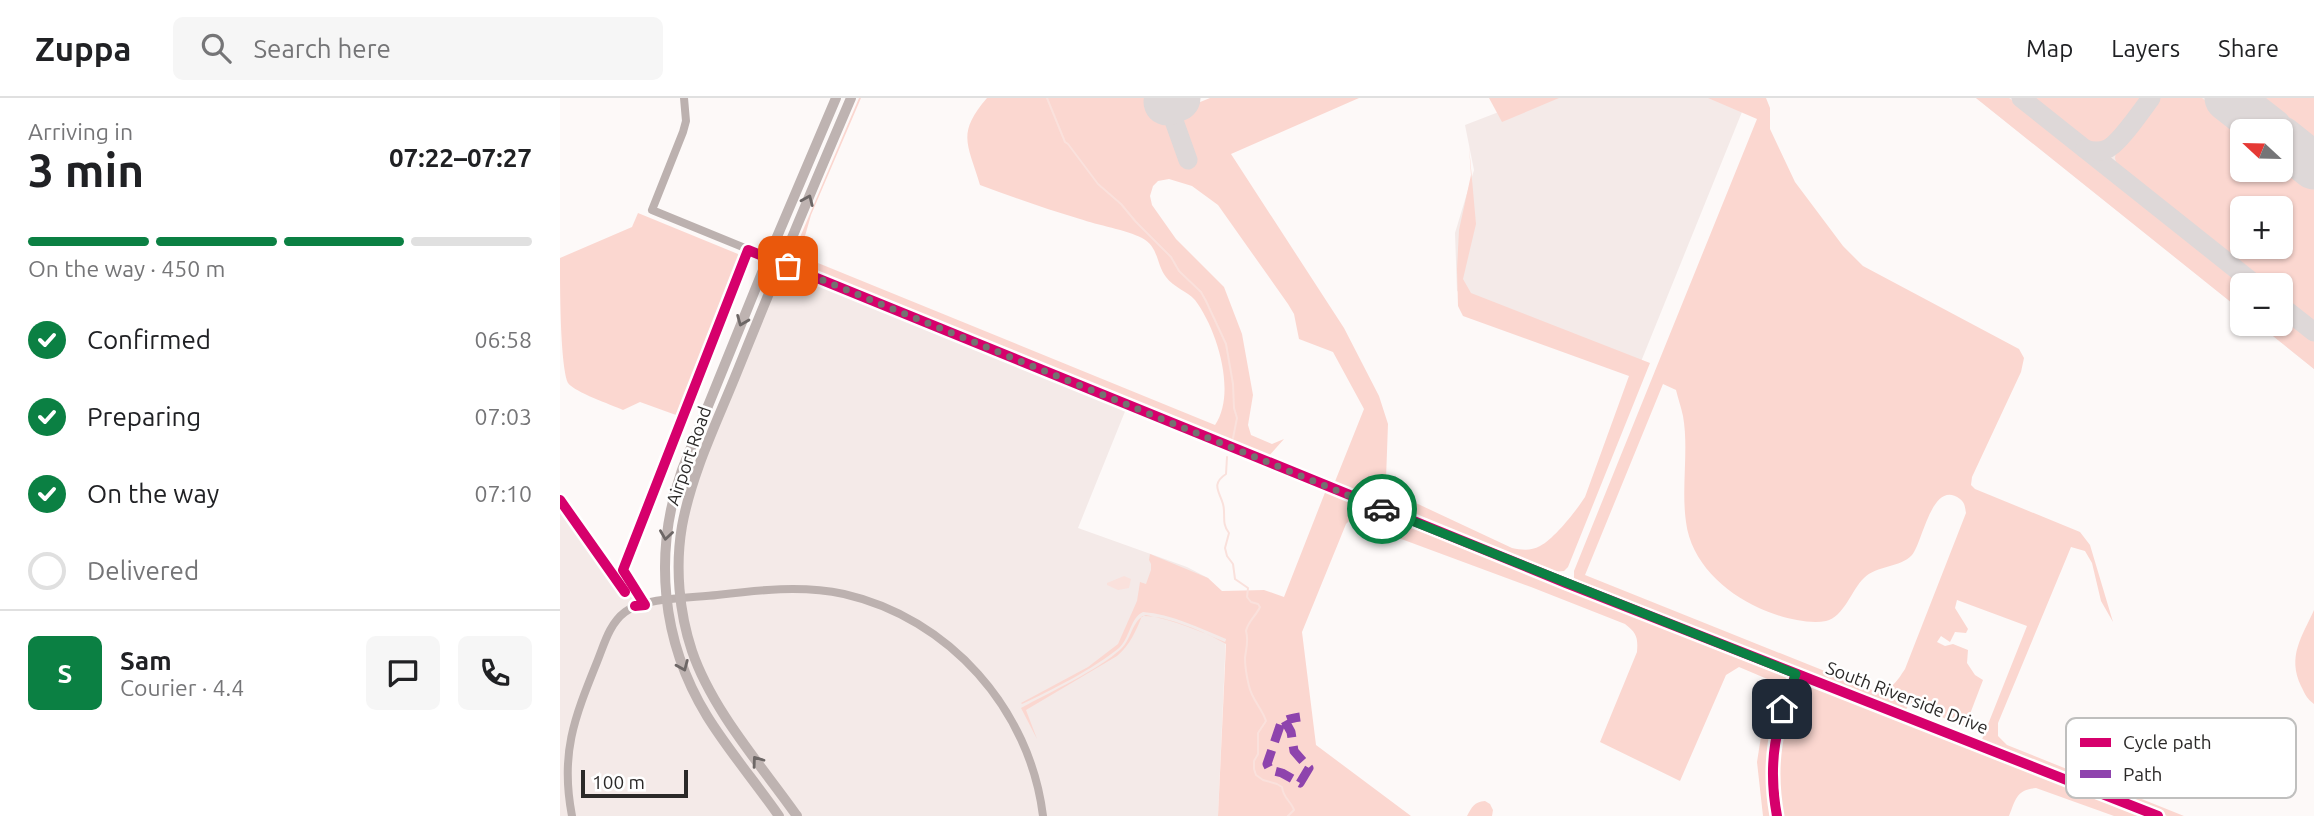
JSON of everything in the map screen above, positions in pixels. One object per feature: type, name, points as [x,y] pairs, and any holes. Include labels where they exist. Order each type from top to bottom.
[{"type":"main road","name":"Airport Road","points":[[779,816],[708,718],[677,652],[666,601],[665,544],[676,487],[835,98]]},
{"type":"main road","name":"Airport Road","points":[[797,816],[713,696],[693,652],[680,600],[680,546],[691,492],[781,263],[851,98]]},
{"type":"street","name":"South Riverside Drive","points":[[684,98],[683,132],[652,210],[1440,532],[2066,780]]},
{"type":"street","points":[[572,816],[568,777],[571,732],[608,634],[617,619],[629,609],[666,601],[770,589],[843,594],[865,601],[917,623],[951,647],[984,680],[1021,738],[1033,769],[1043,816]]},
{"type":"street","points":[[1777,816],[1772,779],[1773,748],[1782,709],[1796,674]]},
{"type":"street","name":"South Riverside Drive","points":[[2112,798],[2158,816]]},
{"type":"shaded area","points":[[859,98],[805,236],[806,250],[818,263],[1215,425],[1224,396],[1224,379],[1217,344],[1203,312],[1195,300],[1169,280],[1152,246],[1128,232],[980,185],[967,140],[971,121],[987,98],[1156,98],[1181,163],[1192,158],[1178,122],[1178,111],[1210,98],[1359,98],[1231,154],[1344,328],[1379,396],[1388,424],[1386,479],[1390,488],[1403,497],[1512,548],[1523,550],[1540,546],[1552,537],[1585,497],[1629,376],[1463,316],[1458,306],[1457,269],[1459,230],[1471,175],[1469,146],[1476,224],[1463,279],[1471,293],[1650,363],[1568,567],[1564,571],[1551,572],[1334,484],[1364,409],[1333,352],[1299,339],[1294,314],[1288,304],[1218,205],[1192,186],[1169,179],[1158,181],[1150,196],[1152,205],[1176,239],[1224,287],[1242,334],[1253,395],[1248,425],[1251,435],[1272,444],[1284,439],[1268,457],[856,290],[795,260],[795,249]]},
{"type":"shaded area","points":[[1489,98],[1559,98],[1502,122]]},
{"type":"shaded area","points":[[1535,98],[1721,98],[1744,107],[1638,369],[1457,291],[1455,233],[1474,170],[1465,125]]},
{"type":"shaded area","points":[[1708,98],[1766,98],[1770,108],[1770,129],[1795,182],[1843,246],[1863,266],[2019,349],[2024,358],[2021,372],[1972,477],[1971,485],[2080,532],[2090,545],[2113,622],[2101,601],[2092,563],[2085,551],[2071,547],[1998,723],[1998,736],[2007,745],[2066,769],[2066,776],[1981,742],[2027,626],[1957,600],[1955,608],[1968,629],[1966,633],[1955,632],[1950,642],[1941,636],[1937,642],[1968,650],[1967,663],[1975,675],[1983,680],[1965,727],[1909,703],[1905,712],[1577,582],[1574,571],[1757,119]],"holes":[[[1663,384],[1676,390],[1683,416],[1686,522],[1695,550],[1711,574],[1734,593],[1766,611],[1792,619],[1818,622],[1838,614],[1869,574],[1912,555],[1935,504],[1942,497],[1950,495],[1963,502],[1966,513],[1905,669],[1890,687],[1877,692],[1585,575]]]},
{"type":"shaded area","points":[[1976,98],[2314,98],[2314,369],[2273,336],[2293,336],[2293,273],[2230,273],[2230,301]]},
{"type":"shaded area","points":[[1976,98],[2009,98],[2230,273],[2230,301]]},
{"type":"shaded area","points":[[2028,98],[2142,98],[2110,138],[2099,146],[2091,146]]},
{"type":"shaded area","points":[[2157,98],[2202,98],[2230,120],[2230,182],[2293,182],[2293,170],[2314,187],[2314,325],[2293,308],[2293,273],[2249,273],[2232,259],[2293,259],[2293,196],[2230,196],[2230,257],[2117,166],[2116,151]]},
{"type":"shaded area","points":[[2255,98],[2314,98],[2314,146],[2293,129],[2293,119],[2281,119]]},
{"type":"shaded area","points":[[638,213],[738,254],[739,260],[676,415],[640,402],[623,410],[572,387],[565,373],[560,258],[632,227]]},
{"type":"shaded area","points":[[791,273],[1126,409],[1078,528],[1187,567],[1208,578],[1227,613],[1218,816],[560,816],[560,493],[640,605],[681,598],[679,562],[691,492],[778,283],[782,276]]},
{"type":"shaded area","points":[[2293,323],[2314,340],[2314,369],[2273,336],[2293,336]]},
{"type":"shaded area","points":[[1326,490],[1560,586],[2066,785],[2066,798],[2098,798],[2144,816],[2114,816],[2036,788],[2021,793],[2009,816],[1763,816],[1757,762],[1765,711],[1775,684],[1772,681],[1739,667],[1726,675],[1680,781],[1600,742],[1637,652],[1636,636],[1625,624],[1350,520],[1346,524],[1302,632],[1316,745],[1411,816],[1218,816],[1226,644],[1208,635],[1225,642],[1226,639],[1196,626],[1143,612],[1135,619],[1123,644],[1109,656],[1059,686],[1021,703],[1088,667],[1118,644],[1137,601],[1140,582],[1146,584],[1151,570],[1150,554],[1208,578],[1222,591],[1264,590],[1284,597]]},
{"type":"shaded area","points":[[1124,576],[1131,579],[1129,588],[1118,590],[1107,585],[1107,583]]},
{"type":"shaded area","points":[[2314,610],[2314,704],[2301,686],[2295,665],[2301,638]]},
{"type":"shaded area","points":[[1142,617],[1122,652],[1026,710],[1037,739],[1021,708],[1111,657],[1125,645]]},
{"type":"shaded area","points":[[1157,617],[1174,621],[1208,635],[1176,623]]},
{"type":"shaded area","points":[[2122,798],[2139,798],[2184,816],[2167,816]]},
{"type":"shaded area","points":[[1485,801],[1493,810],[1492,816],[1467,816],[1478,802]]},
{"type":"waterway","points":[[1047,98],[1065,142],[1098,184],[1121,204],[1171,257],[1179,271],[1201,292],[1206,301],[1226,344],[1237,418],[1233,438]]},
{"type":"waterway","points":[[1227,457],[1226,474],[1217,484],[1224,508],[1225,526],[1229,533],[1225,548],[1233,564],[1235,579],[1248,588],[1247,597],[1260,607],[1246,631],[1245,661],[1248,683],[1266,721],[1258,733],[1258,754],[1254,769],[1256,775],[1263,780],[1282,787],[1294,810],[1288,816]]},
{"type":"taxiway","points":[[1181,98],[1173,118],[1188,160]]},
{"type":"taxiway","points":[[2021,98],[2241,273]]},
{"type":"taxiway","points":[[2085,149],[2101,151],[2112,146],[2151,98]]},
{"type":"taxiway","points":[[2226,98],[2252,119]]},
{"type":"taxiway","points":[[2293,315],[2314,332]]},
{"type":"runway","points":[[1167,102],[1177,98]]},
{"type":"runway","points":[[2228,98],[2255,119]]},
{"type":"runway","points":[[2293,149],[2314,166]]},
{"type":"marked path","points":[[1285,721],[1291,732],[1294,751],[1309,768],[1300,783],[1270,770],[1267,764],[1281,723],[1283,722],[1288,720],[1300,717]]},
{"type":"cycle path","points":[[635,606],[645,605],[623,570],[748,250],[1566,583],[2066,780]]},
{"type":"cycle path","points":[[560,500],[625,592]]},
{"type":"cycle path","points":[[1777,816],[1773,778],[1775,744],[1783,710],[1796,674]]},
{"type":"cycle path","points":[[2112,798],[2158,816]]},
{"type":"way so far","points":[[788,266],[1382,509]]},
{"type":"route","points":[[1382,509],[1796,674],[1782,709]]}]
